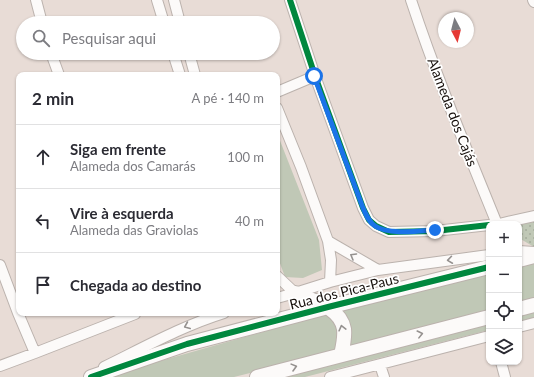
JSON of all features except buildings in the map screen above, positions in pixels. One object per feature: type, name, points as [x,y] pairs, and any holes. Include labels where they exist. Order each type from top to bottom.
[{"type":"street","points":[[36,0],[40,16]]},
{"type":"street","points":[[157,0],[162,16]]},
{"type":"street","points":[[174,0],[178,16]]},
{"type":"street","points":[[290,0],[314,76],[363,208],[369,220],[376,226],[389,232],[486,225]]},
{"type":"street","name":"Alameda dos Cajás","points":[[411,0],[445,93],[497,221]]},
{"type":"street","points":[[53,60],[57,72]]},
{"type":"street","points":[[175,60],[179,72]]},
{"type":"street","points":[[191,60],[194,72]]},
{"type":"street","points":[[280,91],[314,76]]},
{"type":"street","points":[[280,116],[328,240],[331,260],[330,282]]},
{"type":"street","points":[[512,221],[534,216]]},
{"type":"street","points":[[328,240],[378,270]]},
{"type":"street","points":[[522,251],[534,252]]},
{"type":"street","name":"Rua dos Pica-Paus","points":[[280,297],[330,282],[378,270],[486,255]]},
{"type":"street","points":[[522,259],[534,256]]},
{"type":"street","points":[[0,265],[16,308]]},
{"type":"street","name":"Rua dos Pica-Paus","points":[[89,377],[187,344],[486,268]]},
{"type":"street","points":[[280,279],[295,293],[328,307],[339,317],[344,329],[344,341],[341,355]]},
{"type":"street","points":[[522,308],[534,305]]},
{"type":"street","points":[[19,316],[35,354]]},
{"type":"street","points":[[0,366],[35,354],[130,316]]},
{"type":"street","name":"Rua dos Pica-Paus","points":[[89,377],[102,368],[176,331],[215,316]]},
{"type":"street","points":[[257,377],[486,318]]},
{"type":"street","points":[[522,327],[534,323]]},
{"type":"street","points":[[330,377],[486,337]]},
{"type":"street","points":[[380,365],[384,377]]},
{"type":"street","points":[[502,365],[505,377]]},
{"type":"green space","points":[[280,141],[319,240],[322,270],[303,278],[285,277],[280,263]]},
{"type":"green space","points":[[534,216],[534,247],[522,240],[522,222]]},
{"type":"green space","points":[[534,261],[534,299],[522,302],[522,293],[522,264]]},
{"type":"green space","points":[[486,274],[486,312],[348,347],[338,310]]},
{"type":"green space","points":[[534,308],[534,318],[522,321],[522,310]]},
{"type":"green space","points":[[326,314],[338,328],[336,351],[234,377],[104,377]]},
{"type":"green space","points":[[486,320],[486,331],[305,377],[263,377]]},
{"type":"cycle path","points":[[290,0],[315,76],[363,208],[369,220],[376,226],[389,232],[435,231],[486,225]]},
{"type":"cycle path","points":[[91,377],[187,344],[486,268]]},
{"type":"route","points":[[314,76],[363,208],[369,220],[376,226],[389,232],[435,230]]}]
